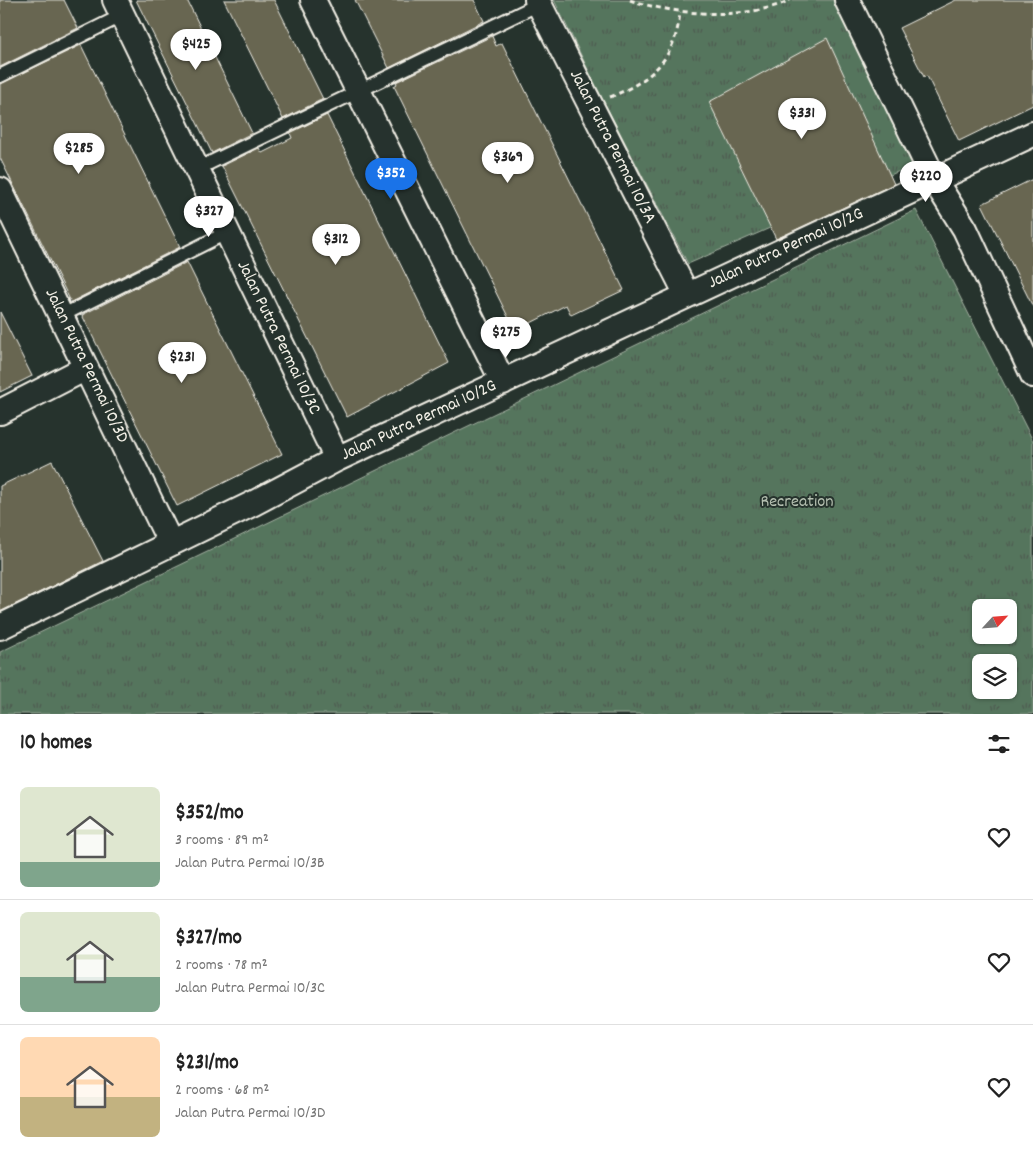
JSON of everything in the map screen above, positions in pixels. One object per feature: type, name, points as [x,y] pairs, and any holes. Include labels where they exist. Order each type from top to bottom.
[{"type":"street","points":[[313,0],[504,382]]},
{"type":"street","name":"Jalan Putra Permai 10/3A","points":[[538,2],[687,295]]},
{"type":"street","points":[[855,2],[935,181],[965,229],[1033,375]]},
{"type":"street","name":"Jalan Putra Permai 10/3C","points":[[119,8],[336,459]]},
{"type":"street","name":"Jalan Putra Permai 10/2G","points":[[0,627],[336,459],[1033,134]]},
{"type":"street","name":"Jalan Putra Permai 10/3D","points":[[1,195],[170,542]]},
{"type":"street","points":[[0,412],[86,368]]},
{"type":"lane","points":[[197,169],[538,2]]},
{"type":"lane","points":[[0,76],[119,8]]},
{"type":"lane","points":[[60,316],[228,232]]},
{"type":"path","points":[[630,0],[650,7],[680,12],[718,13],[779,6],[790,0]]},
{"type":"path","points":[[603,100],[634,85],[660,65],[671,51],[678,34],[680,12]]},
{"type":"green space","points":[[554,0],[833,0],[913,165],[688,264],[603,100]]},
{"type":"green space","name":"Recreation","points":[[916,210],[1033,441],[1033,714],[0,714],[0,652]]},
{"type":"building","points":[[0,0],[64,0],[78,28],[0,67]]},
{"type":"building","points":[[136,0],[187,0],[252,133],[212,153]]},
{"type":"building","points":[[224,0],[274,0],[323,99],[283,119]]},
{"type":"building","points":[[355,0],[474,0],[484,21],[389,68]]},
{"type":"building","points":[[956,0],[1033,0],[1033,105],[959,141],[927,76],[924,77],[899,28]]},
{"type":"building","points":[[492,36],[496,46],[502,43],[624,290],[571,315],[566,305],[515,331],[394,86],[397,84],[396,82]]},
{"type":"building","points":[[827,38],[894,184],[776,239],[709,102]]},
{"type":"building","points":[[81,45],[180,247],[71,302],[0,158],[0,84]]},
{"type":"building","points":[[327,115],[449,363],[347,417],[222,166],[259,148],[262,153],[292,138],[290,133]]},
{"type":"building","points":[[1033,179],[1033,307],[982,204]]},
{"type":"building","points":[[187,262],[282,454],[177,506],[82,315]]},
{"type":"building","points":[[0,312],[32,376],[0,392]]},
{"type":"building","points":[[52,461],[103,561],[0,612],[0,486]]}]
